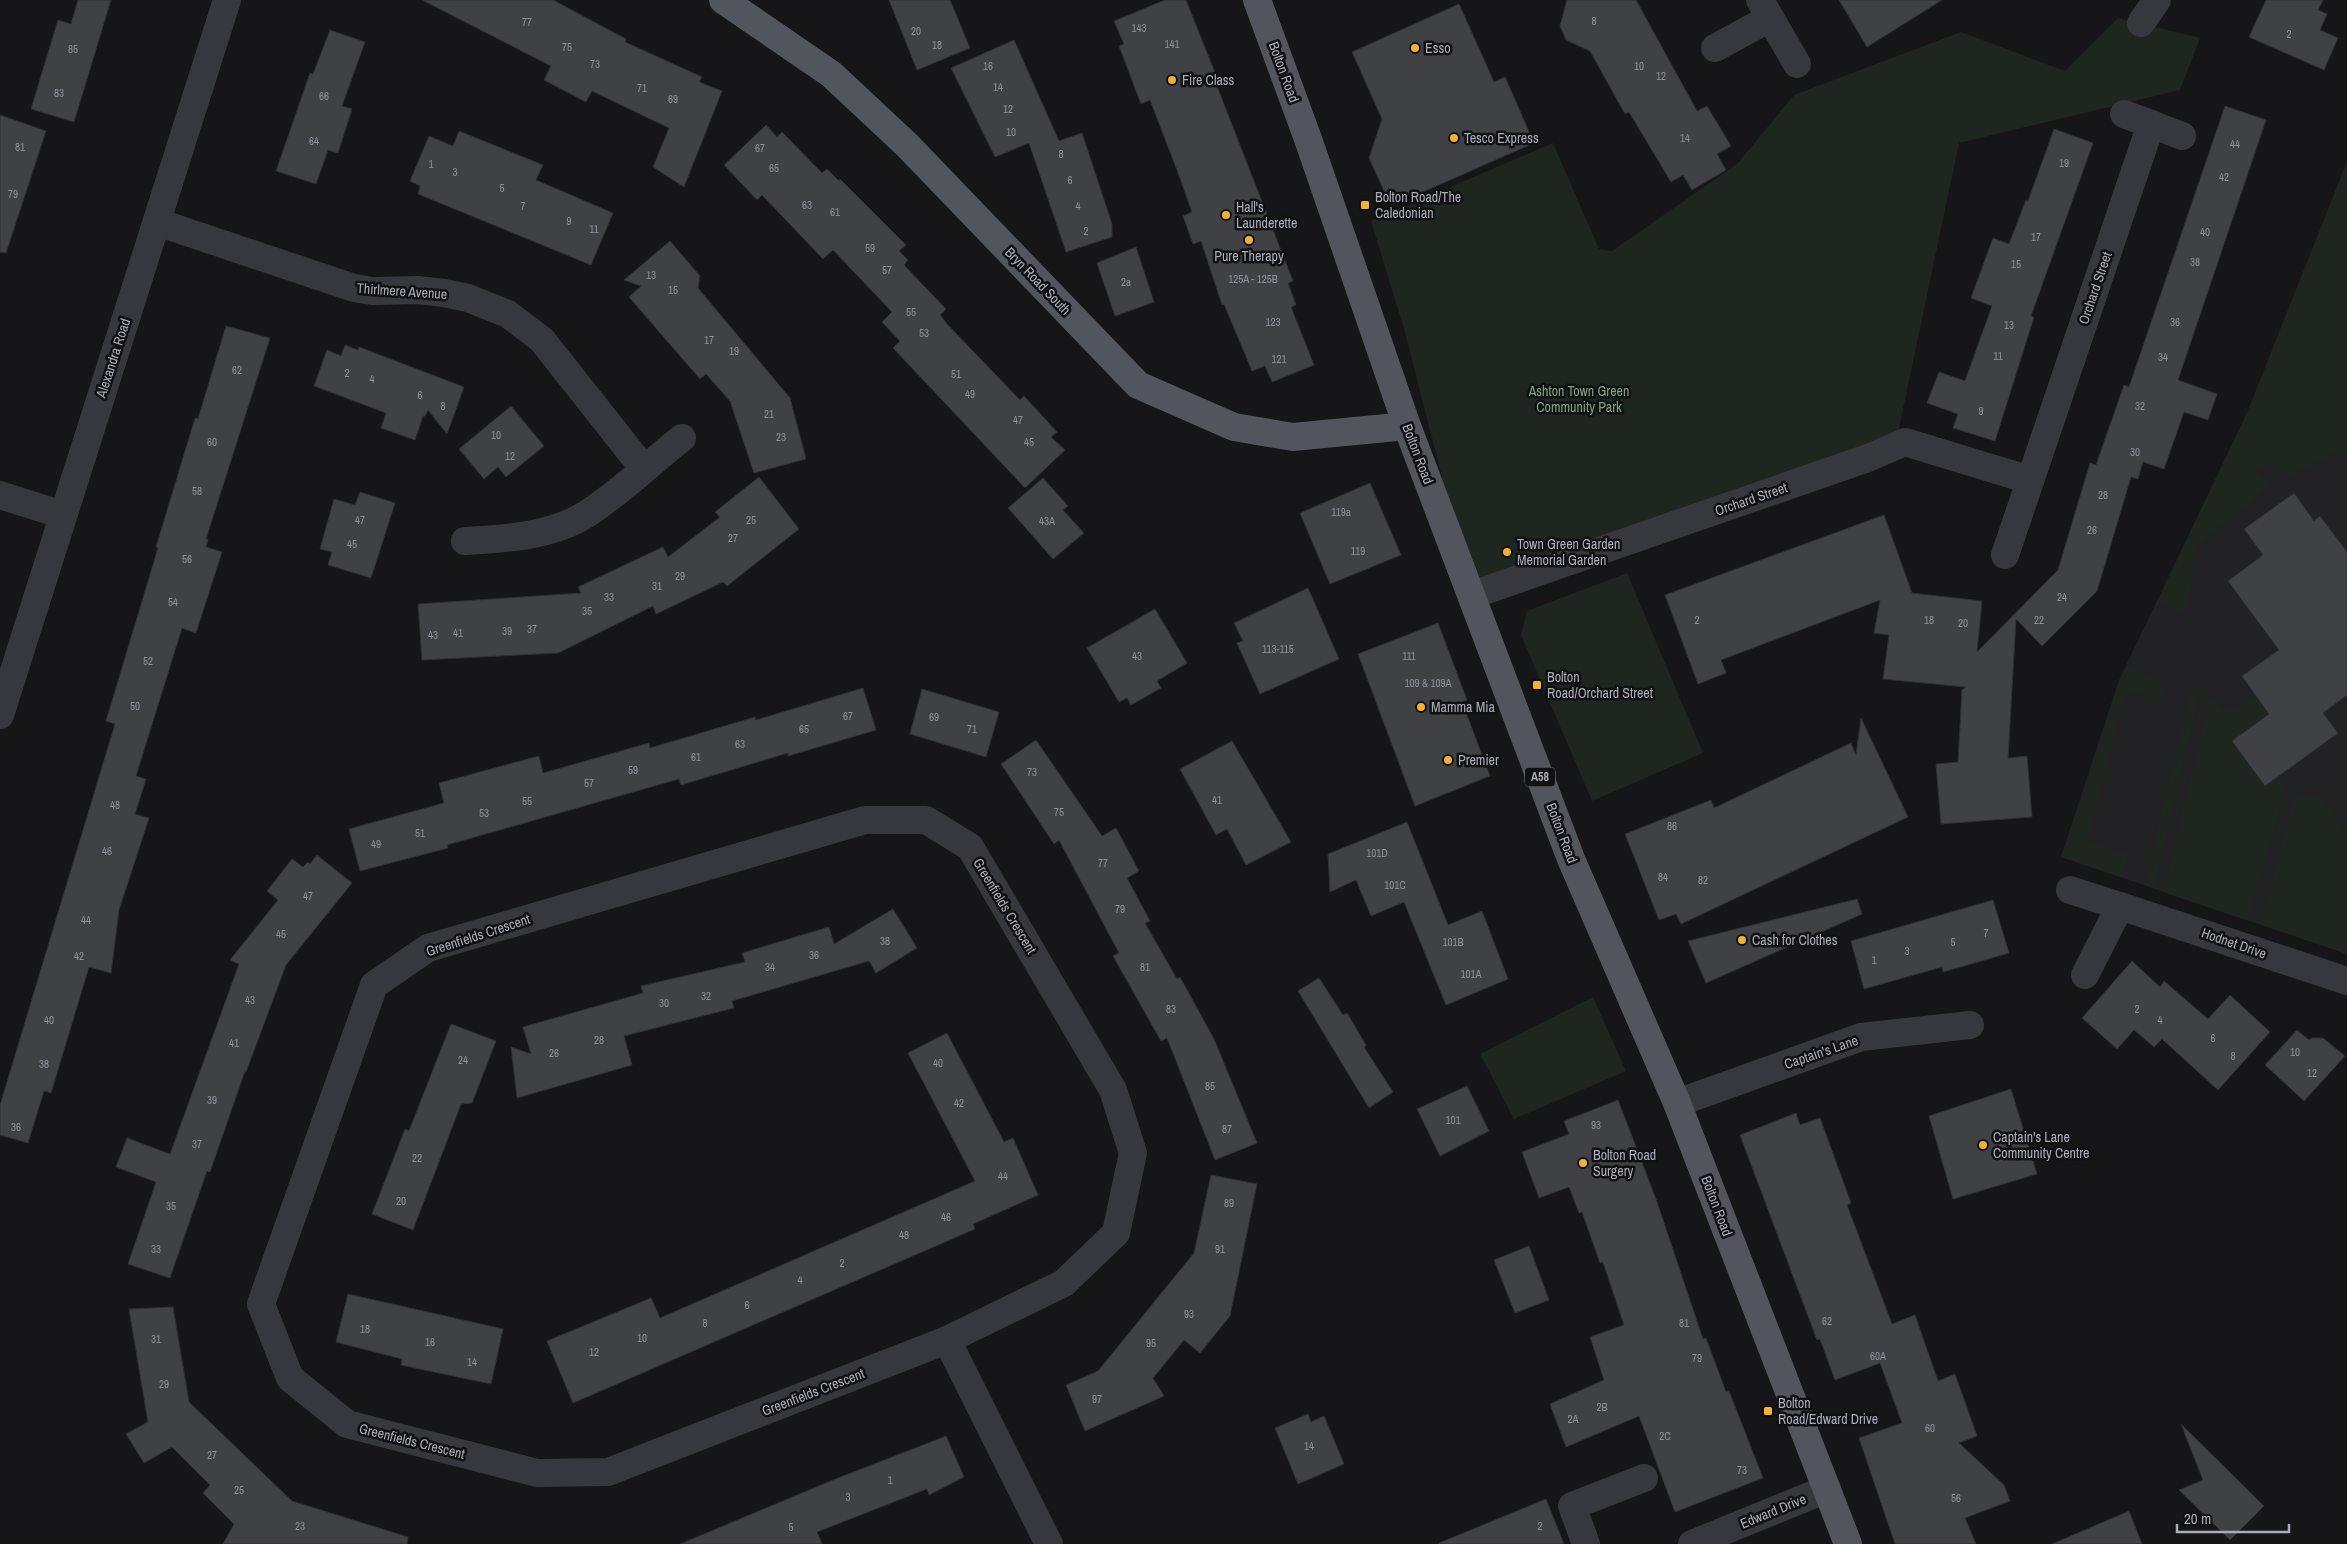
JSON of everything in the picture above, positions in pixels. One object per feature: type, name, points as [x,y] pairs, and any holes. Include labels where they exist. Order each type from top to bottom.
[{"type":"main road","name":"Bryn Road South","points":[[723,0],[831,74],[906,145],[1138,385],[1234,426],[1293,437],[1407,426]]},
{"type":"main road","name":"Bolton Road","points":[[1256,0],[1308,140],[1407,426],[1571,859],[1677,1103],[1848,1544]]},
{"type":"street","name":"Alexandra Road","points":[[0,715],[227,0]]},
{"type":"street","points":[[2141,23],[2157,0]]},
{"type":"street","points":[[1715,48],[1765,9],[1798,64]]},
{"type":"street","points":[[2124,114],[2182,136]]},
{"type":"street","name":"Orchard Street","points":[[2005,555],[2151,124]]},
{"type":"street","name":"Thirlmere Avenue","points":[[157,222],[354,288],[372,291],[444,292],[482,302],[508,314],[542,340],[644,468]]},
{"type":"street","points":[[466,541],[526,535],[559,526],[584,515],[682,438]]},
{"type":"street","name":"Orchard Street","points":[[1472,594],[1868,458],[1905,442],[2030,480]]},
{"type":"street","points":[[0,495],[63,515]]},
{"type":"street","name":"Greenfields Crescent","points":[[865,820],[926,820],[970,848],[1113,1090],[1133,1153],[1116,1233],[1064,1284],[947,1340],[608,1472],[537,1473],[347,1424],[290,1378],[261,1304],[374,985],[428,948],[865,820]]},
{"type":"street","name":"Hodnet Drive","points":[[2070,890],[2347,981]]},
{"type":"street","points":[[2085,976],[2120,906]]},
{"type":"street","name":"Captain's Lane","points":[[1677,1103],[1861,1037],[1970,1025]]},
{"type":"street","points":[[947,1340],[1049,1544]]},
{"type":"street","points":[[1586,1544],[1572,1506],[1644,1478]]},
{"type":"street","name":"Edward Drive","points":[[1692,1544],[1827,1489]]},
{"type":"shaded area","points":[[2347,162],[2347,954],[2061,857],[2119,680],[2247,413]]},
{"type":"green space","name":"Ashton Town Green Community Park","points":[[2118,18],[2200,38],[2180,90],[1959,143],[1898,433],[1472,595],[1405,332],[1371,221],[1553,143],[1599,249],[1612,251],[1737,164],[1794,95],[1961,32],[2065,71]]},
{"type":"green space","points":[[2347,162],[2347,468],[2336,453],[2288,477],[2273,461],[2257,472],[2270,486],[2197,547],[2188,603],[2183,615],[2158,601],[2247,413]]},
{"type":"green space","points":[[1627,573],[1703,753],[1592,801],[1521,635],[1527,611]]},
{"type":"green space","points":[[2127,665],[2154,678],[2165,692],[2157,698],[2126,692],[2088,842],[2128,854],[2123,878],[2061,857]]},
{"type":"green space","points":[[2192,682],[2203,694],[2198,699],[2154,888],[2145,885]]},
{"type":"green space","points":[[2257,697],[2269,715],[2233,741],[2265,786],[2279,776],[2286,784],[2249,921],[2163,892],[2209,701],[2215,700],[2219,706],[2228,710],[2234,709]]},
{"type":"green space","points":[[2319,795],[2347,834],[2347,954],[2260,924],[2294,796]]},
{"type":"green space","points":[[1593,997],[1626,1071],[1514,1119],[1480,1054]]},
{"type":"building","points":[[78,0],[111,0],[74,122],[31,109],[58,20],[71,24]]},
{"type":"building","points":[[422,0],[553,0],[626,39],[625,42],[702,77],[699,82],[722,91],[684,187],[653,167],[669,128],[592,91],[586,102],[544,80],[551,66]]},
{"type":"building","points":[[889,0],[950,0],[970,48],[917,70]]},
{"type":"building","points":[[1165,0],[1186,0],[1216,75],[1213,76],[1293,281],[1288,283],[1296,305],[1291,307],[1314,365],[1272,382],[1265,366],[1252,371],[1224,304],[1222,305],[1201,241],[1193,244],[1183,216],[1192,212],[1177,170],[1150,100],[1141,104],[1119,46],[1124,44],[1114,21]]},
{"type":"building","points":[[1567,0],[1636,0],[1697,111],[1707,106],[1731,146],[1717,154],[1726,170],[1692,190],[1683,175],[1671,182],[1629,112],[1625,114],[1590,51],[1566,40],[1560,26]]},
{"type":"building","points":[[1839,0],[1942,0],[1867,47]]},
{"type":"building","points":[[2266,0],[2323,0],[2318,10],[2327,14],[2320,30],[2338,38],[2324,70],[2249,37]]},
{"type":"building","points":[[1459,4],[1494,82],[1505,77],[1534,143],[1391,206],[1369,158],[1382,119],[1352,52]]},
{"type":"building","points":[[330,30],[365,42],[342,106],[352,109],[338,153],[328,150],[316,184],[276,171],[310,73],[313,74]]},
{"type":"building","points":[[1014,40],[1059,141],[1082,133],[1112,224],[1112,237],[1066,252],[1029,143],[995,157],[951,68]]},
{"type":"building","points":[[2225,106],[2266,120],[2178,380],[2217,394],[2208,420],[2184,412],[2164,469],[2143,462],[2138,479],[2131,477],[2097,591],[2042,646],[2016,619],[2008,758],[2027,756],[2032,817],[1941,824],[1936,764],[1958,762],[1962,690],[1966,687],[1883,679],[1889,635],[1874,633],[1880,600],[1721,660],[1726,673],[1698,684],[1665,595],[1884,515],[1912,593],[1982,601],[1977,652],[2058,570],[2090,463],[2096,465],[2124,385],[2129,387]]},
{"type":"building","points":[[0,115],[46,131],[6,253],[0,252]]},
{"type":"building","points":[[766,125],[777,137],[782,132],[822,173],[827,169],[839,181],[840,179],[906,245],[899,251],[908,260],[904,265],[946,309],[940,315],[948,325],[1020,400],[1024,396],[1057,432],[1051,437],[1065,450],[1025,488],[893,348],[900,341],[882,322],[892,312],[833,250],[823,259],[762,195],[757,200],[724,165]]},
{"type":"building","points":[[2054,129],[2093,143],[2031,316],[2034,317],[1995,441],[1953,428],[1958,414],[1927,403],[1939,372],[1965,381],[1992,306],[1971,298],[1993,238],[2009,244],[2026,200],[2028,201]]},
{"type":"building","points":[[459,131],[543,165],[536,180],[613,213],[591,265],[418,194],[420,186],[410,181],[429,136],[453,146]]},
{"type":"building","points":[[670,241],[700,276],[698,288],[790,398],[806,459],[754,473],[730,401],[706,374],[700,379],[629,297],[641,286],[624,280]]},
{"type":"building","points":[[1136,247],[1154,302],[1115,316],[1097,263]]},
{"type":"building","points":[[226,326],[270,338],[206,539],[208,539],[206,547],[222,552],[196,633],[182,628],[136,776],[146,779],[135,814],[149,818],[119,910],[111,973],[89,967],[51,1093],[44,1091],[28,1143],[0,1135],[0,1105],[115,724],[106,721],[158,548],[156,547],[195,418],[198,419]]},
{"type":"building","points":[[345,345],[358,350],[359,347],[464,387],[447,434],[428,410],[425,416],[423,416],[415,440],[381,428],[386,413],[314,386],[327,350],[341,356]]},
{"type":"building","points":[[511,406],[544,446],[506,477],[498,467],[484,479],[459,449]]},
{"type":"building","points":[[759,477],[799,529],[727,586],[723,582],[656,614],[653,606],[558,653],[422,660],[418,604],[581,593],[578,587],[663,547],[668,557],[720,517],[715,512]]},
{"type":"building","points":[[1043,478],[1068,506],[1063,510],[1084,533],[1053,559],[1008,508]]},
{"type":"building","points":[[1370,483],[1401,555],[1330,584],[1300,513]]},
{"type":"building","points":[[360,492],[395,503],[371,578],[328,565],[332,552],[320,549],[334,499],[355,505]]},
{"type":"building","points":[[2294,493],[2314,521],[2320,516],[2347,552],[2347,695],[2323,713],[2338,733],[2265,786],[2232,741],[2269,714],[2242,676],[2279,650],[2228,581],[2263,555],[2244,529]]},
{"type":"building","points":[[1308,588],[1339,659],[1260,694],[1237,643],[1243,641],[1234,623]]},
{"type":"building","points":[[1155,609],[1187,663],[1157,681],[1161,688],[1131,705],[1127,698],[1119,702],[1087,648]]},
{"type":"building","points":[[1438,623],[1467,700],[1462,702],[1490,776],[1415,806],[1358,654]]},
{"type":"building","points":[[863,688],[876,730],[788,756],[788,753],[681,785],[679,779],[447,845],[448,848],[360,871],[349,829],[444,803],[439,783],[539,756],[543,773],[649,743],[650,748],[755,717],[756,720]]},
{"type":"building","points":[[922,689],[999,712],[986,757],[910,734]]},
{"type":"building","points":[[1861,718],[1908,817],[1681,924],[1676,914],[1659,920],[1625,834],[1711,800],[1714,808],[1851,743],[1856,755]]},
{"type":"building","points":[[1036,740],[1102,836],[1116,828],[1139,871],[1127,878],[1150,921],[1145,923],[1177,979],[1180,977],[1214,1039],[1257,1143],[1215,1160],[1167,1038],[1161,1041],[1113,956],[1119,953],[1059,840],[1054,844],[1001,764]]},
{"type":"building","points":[[1232,741],[1291,842],[1246,865],[1227,829],[1216,835],[1180,769]]},
{"type":"building","points":[[1407,822],[1448,925],[1482,911],[1508,979],[1446,1005],[1404,902],[1371,916],[1356,880],[1330,892],[1328,854]]},
{"type":"building","points":[[317,855],[352,883],[286,965],[245,1071],[210,1172],[207,1171],[170,1278],[128,1264],[156,1182],[116,1167],[127,1138],[170,1154],[239,964],[230,960],[278,900],[267,891],[292,859],[303,867],[308,862],[310,864]]},
{"type":"building","name":"Cash for Clothes","points":[[1857,899],[1862,914],[1706,983],[1688,941]]},
{"type":"building","points":[[1993,900],[2009,953],[1943,972],[1942,967],[1864,989],[1851,941]]},
{"type":"building","points":[[893,909],[917,948],[876,973],[869,961],[732,1001],[734,1008],[624,1036],[632,1065],[517,1098],[511,1047],[531,1054],[523,1027],[643,993],[641,986],[745,962],[742,953],[829,927],[834,944]]},
{"type":"building","points":[[2132,961],[2160,987],[2164,981],[2208,1019],[2230,995],[2270,1032],[2218,1090],[2162,1039],[2154,1047],[2134,1030],[2117,1049],[2082,1018]]},
{"type":"building","points":[[1319,978],[1343,1015],[1347,1013],[1366,1045],[1364,1047],[1393,1092],[1369,1108],[1298,991]]},
{"type":"building","points":[[451,1024],[496,1041],[472,1103],[461,1104],[413,1230],[372,1214],[405,1129],[409,1131]]},
{"type":"building","points":[[2297,1030],[2309,1040],[2312,1038],[2323,1038],[2345,1056],[2304,1101],[2265,1065]]},
{"type":"building","points":[[947,1033],[1004,1142],[1013,1138],[1038,1195],[973,1224],[975,1229],[573,1403],[547,1341],[651,1298],[660,1318],[975,1181],[908,1053]]},
{"type":"building","points":[[1467,1086],[1489,1131],[1440,1156],[1417,1109]]},
{"type":"building","name":"Captain's Lane Community Centre","points":[[2011,1089],[2037,1174],[1953,1199],[1929,1116]]},
{"type":"building","points":[[1618,1100],[1656,1199],[1703,1339],[1706,1338],[1726,1392],[1729,1391],[1763,1478],[1675,1512],[1639,1416],[1566,1447],[1550,1404],[1604,1380],[1590,1337],[1624,1325],[1603,1262],[1600,1263],[1582,1212],[1579,1213],[1569,1187],[1539,1198],[1522,1152],[1569,1134],[1564,1121]]},
{"type":"building","points":[[1796,1113],[1800,1125],[1820,1118],[1851,1203],[1847,1205],[1892,1324],[1915,1315],[1938,1381],[1955,1374],[1977,1436],[1959,1443],[2004,1485],[2010,1501],[1965,1518],[1976,1544],[1895,1544],[1859,1438],[1902,1423],[1880,1363],[1835,1380],[1820,1339],[1817,1340],[1740,1135]]},
{"type":"building","points":[[1211,1175],[1257,1184],[1230,1316],[1200,1353],[1184,1340],[1153,1378],[1164,1396],[1085,1431],[1066,1385],[1098,1371],[1194,1253]]},
{"type":"building","points":[[1529,1246],[1549,1300],[1515,1313],[1494,1260]]},
{"type":"building","points":[[348,1294],[503,1329],[491,1384],[401,1365],[402,1359],[336,1342]]},
{"type":"building","points":[[173,1307],[189,1402],[292,1501],[408,1537],[407,1544],[223,1544],[234,1524],[203,1493],[210,1485],[172,1447],[144,1463],[126,1434],[148,1422],[129,1309]]},
{"type":"building","points":[[1308,1414],[1311,1422],[1324,1416],[1344,1464],[1298,1484],[1275,1428]]},
{"type":"building","points":[[2181,1424],[2264,1506],[2230,1540],[2179,1490],[2203,1480]]},
{"type":"building","points":[[946,1436],[964,1477],[929,1495],[927,1489],[817,1532],[822,1544],[680,1544],[833,1480]]},
{"type":"building","points":[[1546,1499],[1564,1544],[1439,1544],[1439,1543]]},
{"type":"building","points":[[2129,1511],[2142,1544],[2052,1544]]},
{"type":"place","name":"Esso","points":[[1415,48]]},
{"type":"place","name":"Fire Class","points":[[1172,80]]},
{"type":"place","name":"Tesco Express","points":[[1454,138]]},
{"type":"place","name":"Bolton Road/The Caledonian","points":[[1365,205]]},
{"type":"place","name":"Hall's Launderette","points":[[1226,215]]},
{"type":"place","name":"Pure Therapy","points":[[1249,240]]},
{"type":"place","name":"Town Green Garden Memorial Garden","points":[[1507,552]]},
{"type":"place","name":"Bolton Road/Orchard Street","points":[[1537,685]]},
{"type":"place","name":"Mamma Mia","points":[[1421,707]]},
{"type":"place","name":"Premier","points":[[1448,760]]},
{"type":"place","name":"Cash for Clothes","points":[[1742,940]]},
{"type":"place","name":"Captain's Lane Community Centre","points":[[1983,1145]]},
{"type":"place","name":"Bolton Road Surgery","points":[[1583,1163]]},
{"type":"place","name":"Bolton Road/Edward Drive","points":[[1768,1411]]}]
